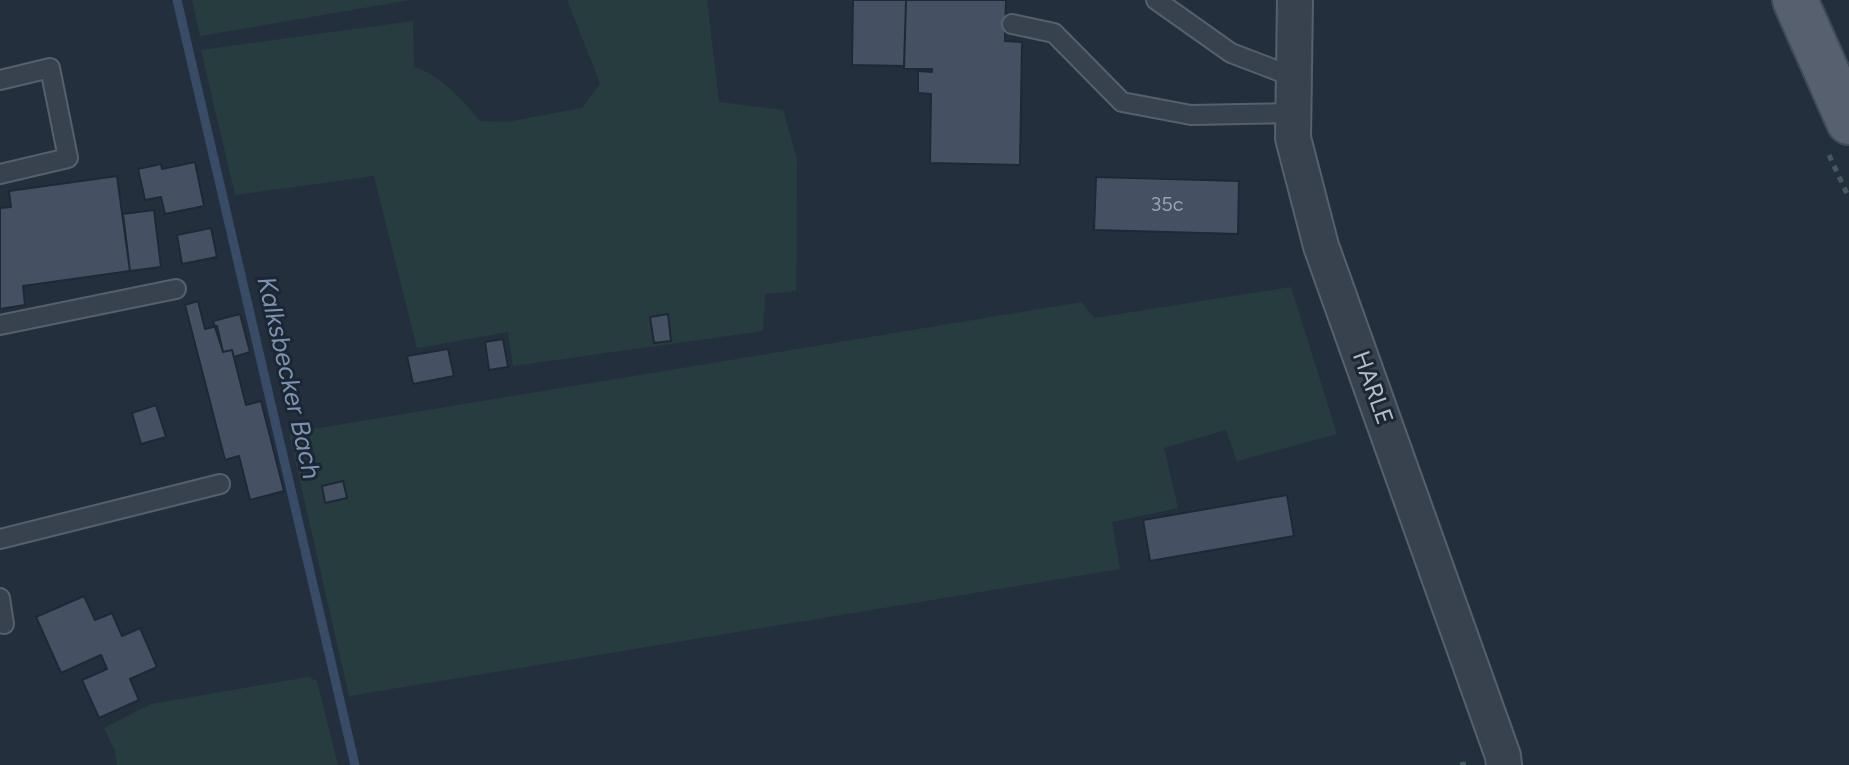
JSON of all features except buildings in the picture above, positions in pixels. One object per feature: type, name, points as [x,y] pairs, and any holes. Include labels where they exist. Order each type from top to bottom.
[{"type":"main road","points":[[1795,0],[1849,122]]},
{"type":"street","name":"HARLE","points":[[1295,0],[1293,138],[1321,246],[1504,765]]},
{"type":"lane","points":[[1156,0],[1231,53],[1294,77]]},
{"type":"lane","points":[[1012,24],[1054,33],[1122,102],[1191,115],[1294,113]]},
{"type":"lane","points":[[0,80],[50,68],[68,158],[0,174]]},
{"type":"lane","points":[[0,325],[176,289]]},
{"type":"lane","points":[[0,539],[220,484]]},
{"type":"lane","points":[[0,598],[4,624]]},
{"type":"green space","points":[[192,0],[410,0],[200,36]]},
{"type":"green space","points":[[567,0],[707,0],[719,102],[783,110],[797,159],[796,291],[765,294],[763,331],[513,366],[508,332],[417,348],[374,176],[235,195],[201,50],[413,21],[414,67],[442,82],[480,121],[507,122],[582,108],[600,83]]},
{"type":"green space","points":[[1291,287],[1337,434],[1237,461],[1226,430],[1164,448],[1178,508],[1112,522],[1120,569],[349,696],[289,433],[1082,302],[1094,318]]},
{"type":"green space","points":[[308,677],[317,681],[338,765],[117,765],[115,751],[104,728],[151,704]]},
{"type":"waterway","name":"Kalksbecker Bach","points":[[177,0],[355,765]]}]
